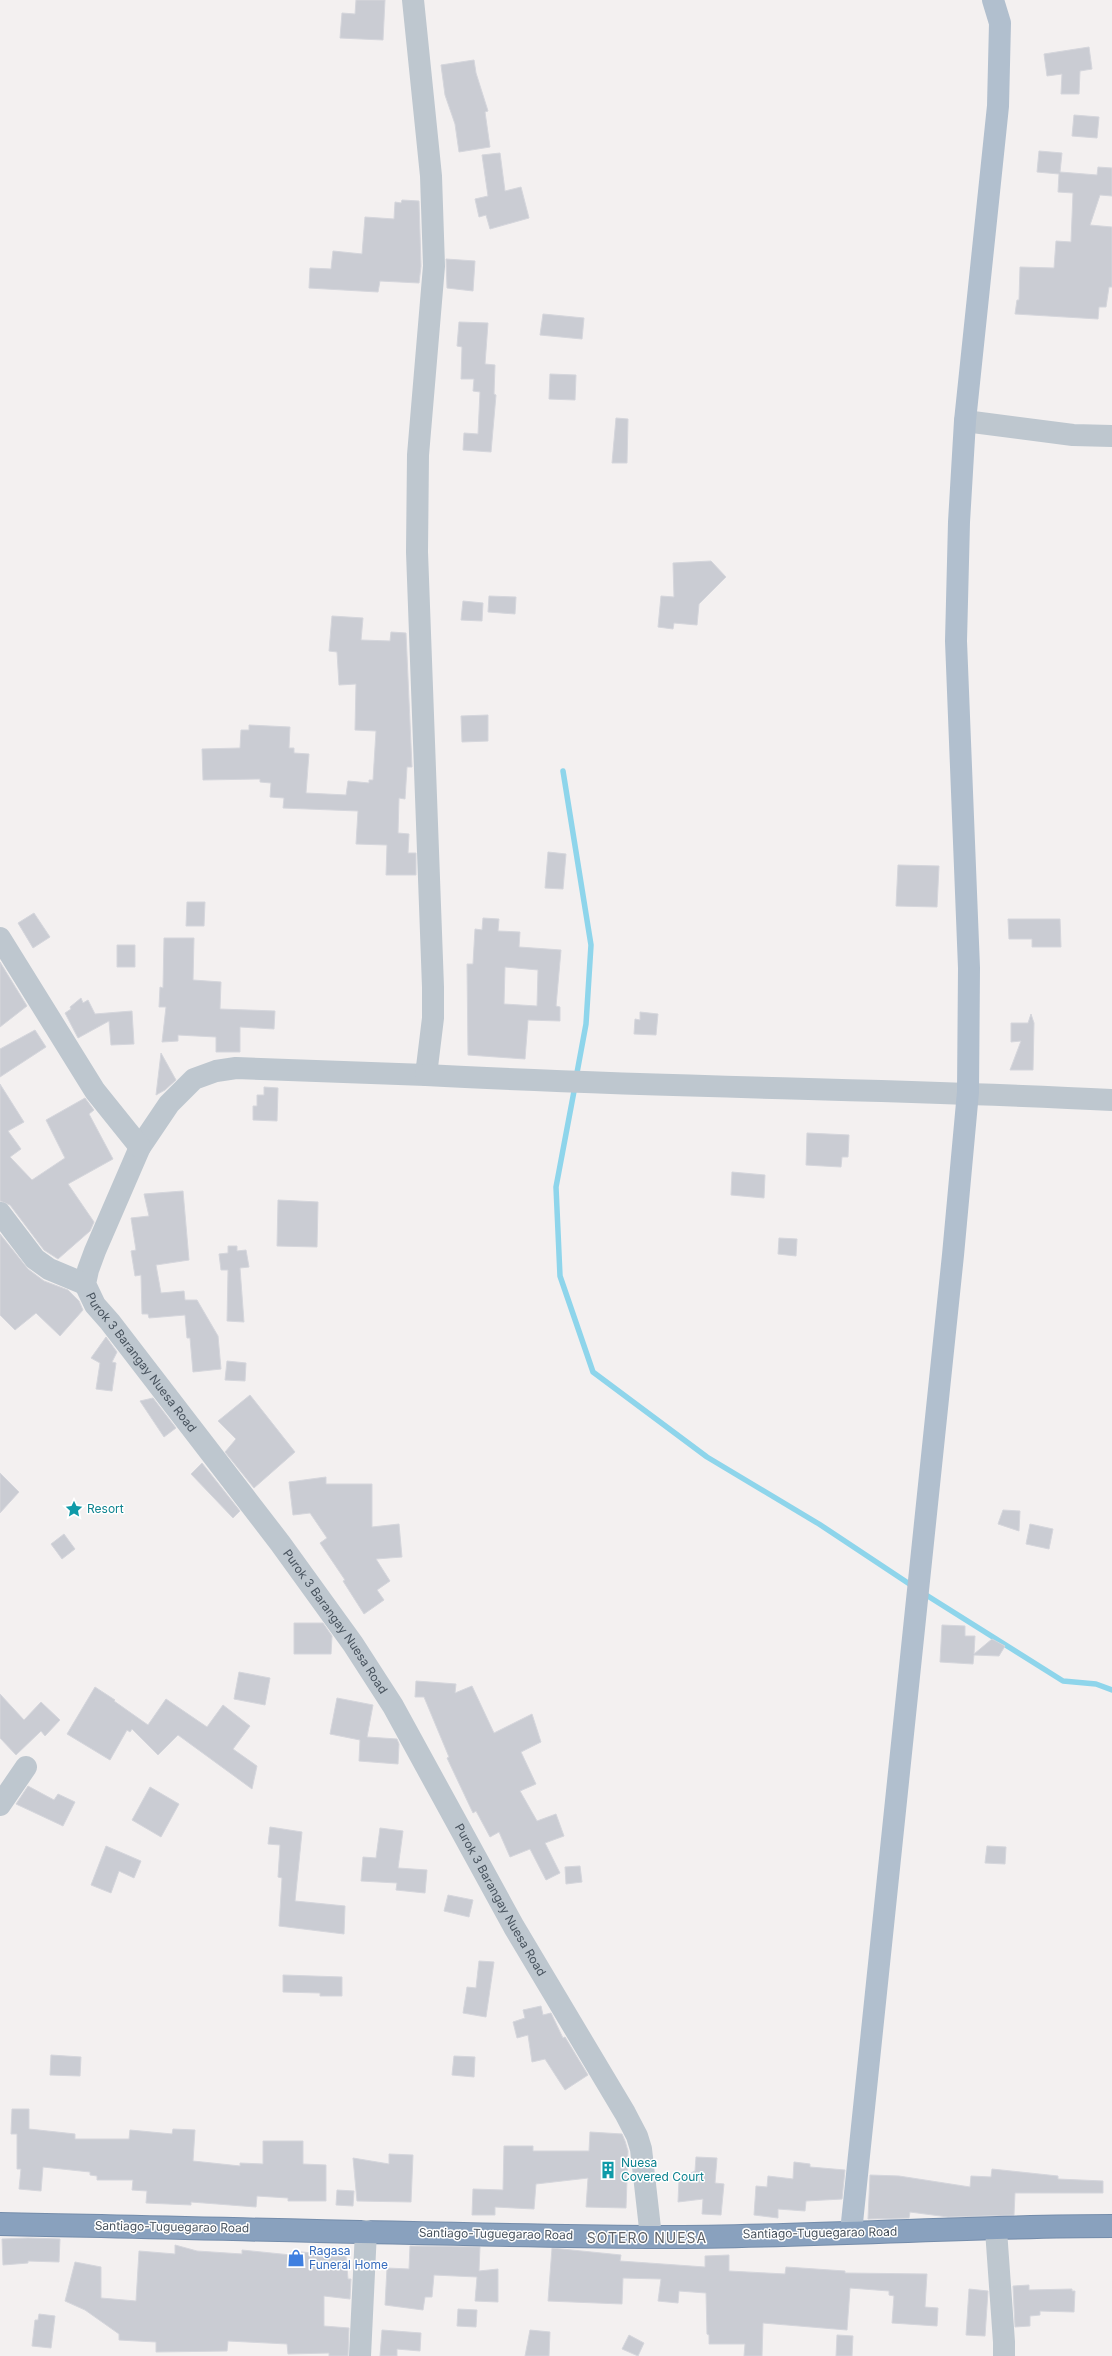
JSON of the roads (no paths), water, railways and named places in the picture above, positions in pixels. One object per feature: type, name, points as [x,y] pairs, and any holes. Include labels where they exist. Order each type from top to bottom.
[{"type":"highway","name":"Santiago-Tuguegarao Road","points":[[0,2224],[650,2237],[996,2230],[1037,2226],[1112,2226]]},
{"type":"main road","points":[[851,2232],[953,1255],[968,1092],[968,968],[956,641],[959,522],[965,421],[998,106],[1000,23],[993,0]]},
{"type":"street","points":[[413,0],[431,176],[434,266],[418,455],[417,559],[433,986],[433,1018],[426,1075]]},
{"type":"street","points":[[965,421],[1073,435],[1112,436]]},
{"type":"street","points":[[0,938],[95,1091],[140,1147]]},
{"type":"street","name":"Purok 3 Barangay Nuesa Road","points":[[650,2237],[641,2149],[637,2136],[601,2070],[514,1927],[393,1706],[354,1644],[280,1543],[110,1322],[95,1305],[85,1284],[95,1251],[140,1147],[169,1104],[194,1079],[216,1071],[236,1068],[426,1075],[554,1082],[968,1092],[1112,1100]]},
{"type":"street","points":[[0,1213],[35,1259],[49,1269],[85,1284]]},
{"type":"street","points":[[0,1805],[26,1768]]},
{"type":"street","points":[[996,2230],[1004,2356]]},
{"type":"street","points":[[360,2356],[366,2231]]},
{"type":"waterway","points":[[563,771],[591,945],[586,1024],[576,1078]]},
{"type":"waterway","points":[[575,1086],[556,1187],[560,1276],[593,1372],[707,1457],[819,1524],[914,1587]]},
{"type":"waterway","points":[[923,1593],[1063,1681],[1096,1684],[1112,1690]]},
{"type":"place","name":"Resort","points":[[74,1509]]},
{"type":"place","name":"Nuesa Covered Court","points":[[608,2170]]},
{"type":"place","name":"Ragasa Funeral Home","points":[[296,2258]]},
{"type":"district","name":"SOTERO NUESA","points":[[647,2238]]}]
